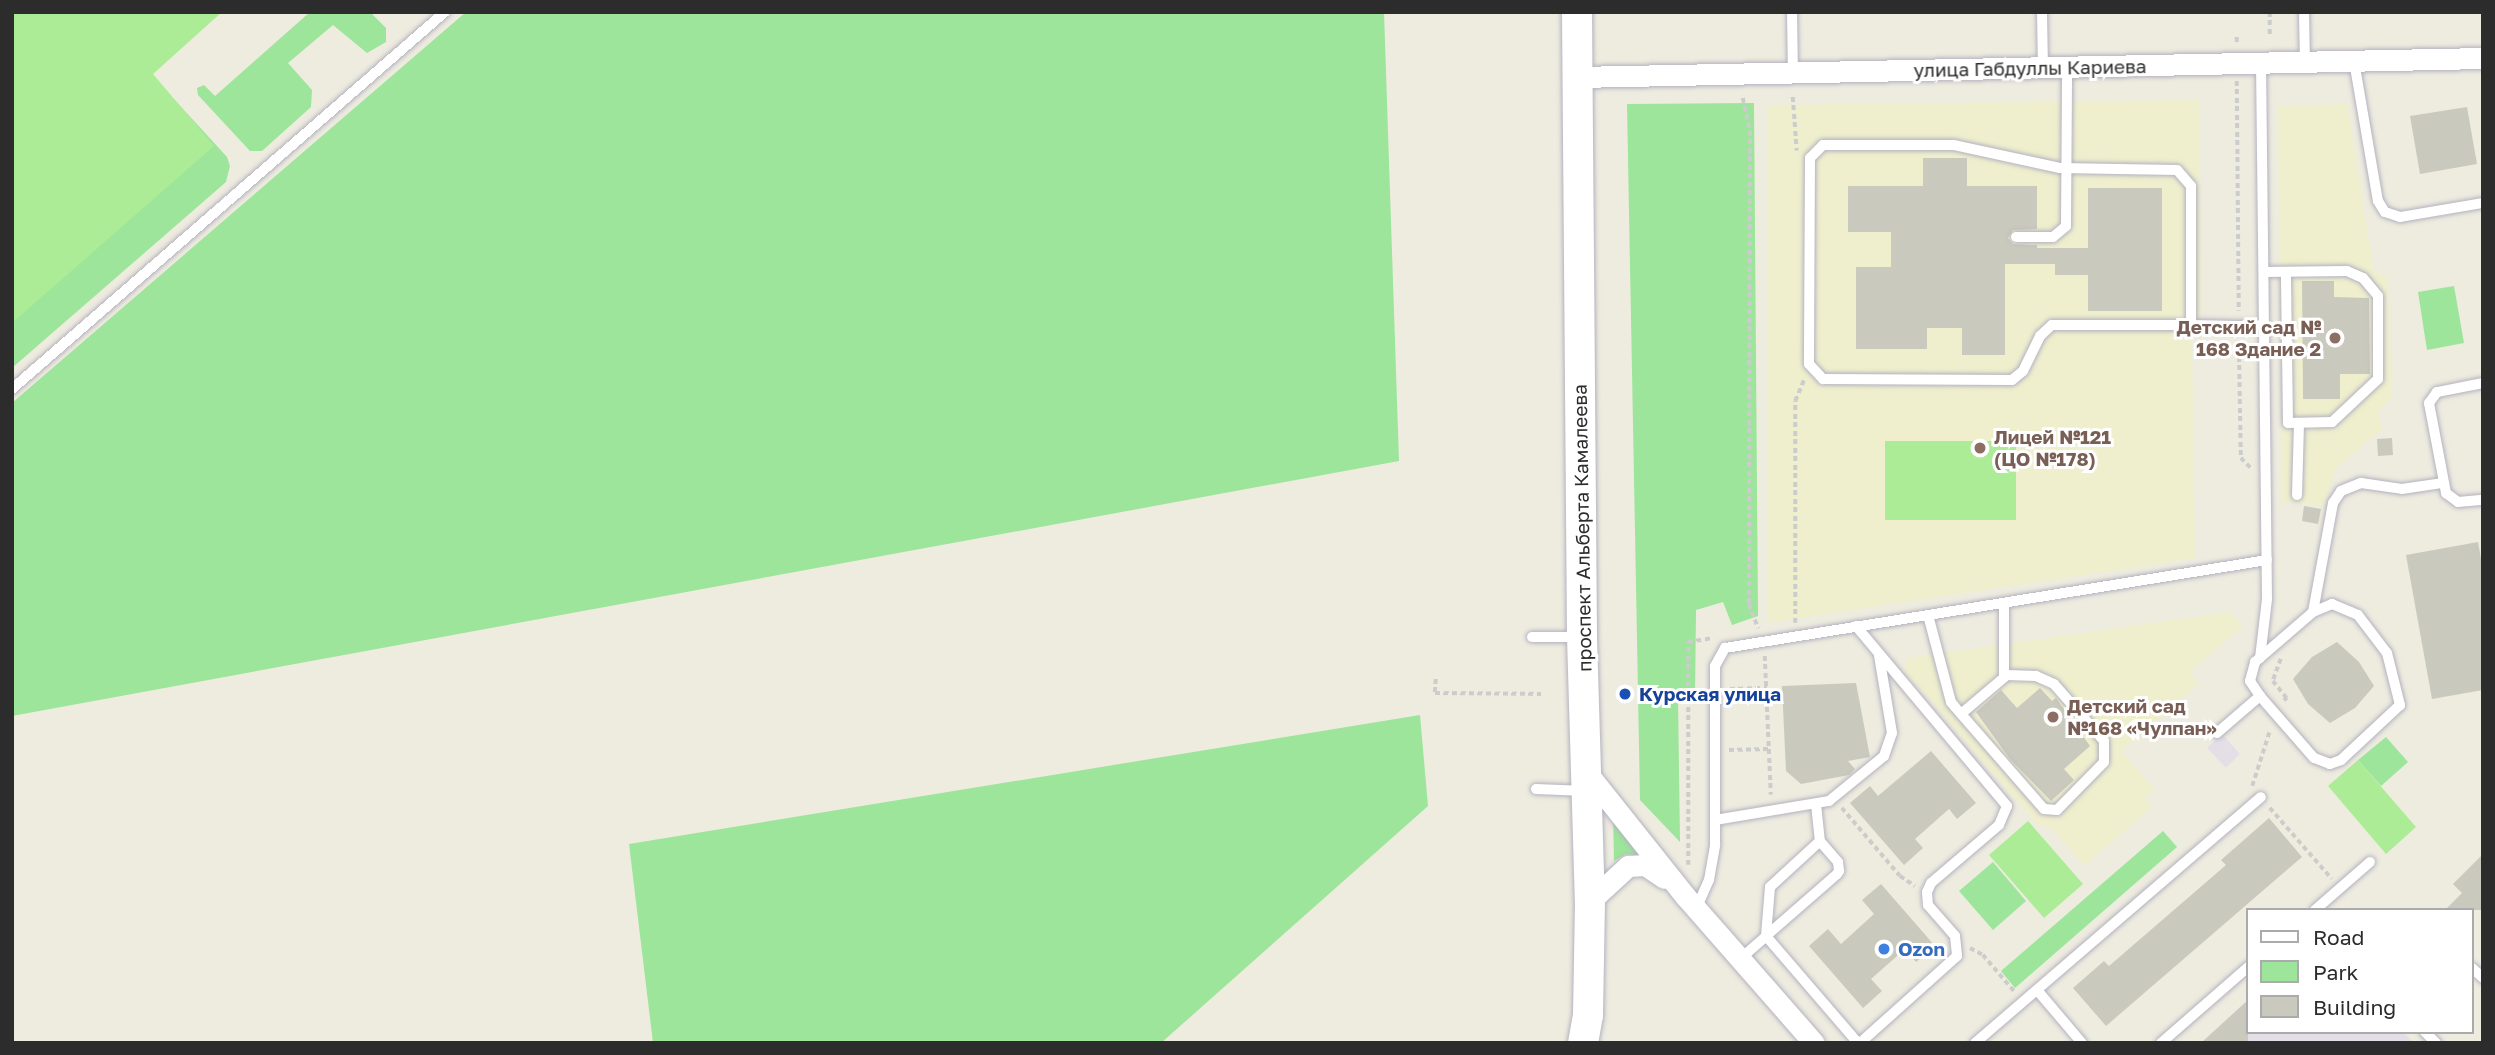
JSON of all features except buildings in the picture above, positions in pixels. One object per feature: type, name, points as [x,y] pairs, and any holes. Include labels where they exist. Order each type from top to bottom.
[{"type":"main road","name":"проспект Альберта Камалеева","points":[[1577,12],[1582,637],[1590,901],[1588,1015],[1583,1043]]},
{"type":"street","name":"улица Габдуллы Кариева","points":[[1577,78],[2483,58]]},
{"type":"street","points":[[1588,783],[1814,1043]]},
{"type":"street","points":[[1590,901],[1628,866],[1637,864],[1656,871],[1691,903]]},
{"type":"lane","points":[[12,389],[445,12]]},
{"type":"lane","points":[[1792,12],[1793,73]]},
{"type":"lane","points":[[2042,12],[2043,67]]},
{"type":"lane","points":[[2304,12],[2305,62]]},
{"type":"lane","points":[[2354,61],[2378,201],[2385,212],[2400,217],[2483,203]]},
{"type":"lane","points":[[2260,658],[2267,618],[2261,63]]},
{"type":"lane","points":[[2016,237],[2053,237],[2062,232],[2067,221],[2067,67]]},
{"type":"lane","points":[[2191,326],[2188,179],[2169,168],[2067,168],[1954,145],[1822,145],[1813,152],[1808,164],[1811,371],[1823,379],[2012,380],[2023,371],[2040,336],[2052,325],[2191,326],[2264,326]]},
{"type":"lane","points":[[2264,272],[2347,271],[2363,278],[2378,296],[2376,384],[2336,420],[2265,424]]},
{"type":"lane","points":[[2286,272],[2297,495]]},
{"type":"lane","points":[[2483,383],[2437,392],[2429,403],[2442,483],[2458,502],[2483,500]]},
{"type":"lane","points":[[2313,612],[2333,503],[2341,491],[2366,483],[2402,489],[2442,483]]},
{"type":"lane","points":[[1691,903],[1709,880],[1716,820],[1716,660],[1721,651],[1795,636],[2267,560]]},
{"type":"lane","points":[[2004,603],[2004,677]]},
{"type":"lane","points":[[2341,604],[2358,615],[2390,658],[2400,708],[2341,760],[2330,764],[2314,758],[2260,696],[2250,675],[2260,658],[2313,612],[2341,604]]},
{"type":"lane","points":[[1928,615],[1947,692],[1961,714],[2043,809],[2054,812],[2074,796],[2104,762],[2104,741],[2054,684],[2025,674],[2004,677],[1961,714]]},
{"type":"lane","points":[[1820,841],[1770,887],[1766,936],[1859,1043],[1952,963],[1958,943],[1928,905],[1927,892],[1931,883],[1999,825],[2007,806],[1856,626]]},
{"type":"lane","points":[[1532,637],[1582,637]]},
{"type":"lane","points":[[1716,820],[1834,799],[1891,746],[1878,653]]},
{"type":"lane","points":[[2217,733],[2260,696]]},
{"type":"lane","points":[[1536,789],[1588,783]]},
{"type":"lane","points":[[1975,1043],[2261,797]]},
{"type":"lane","points":[[1740,959],[1839,872],[1838,862],[1820,841],[1816,804]]},
{"type":"lane","points":[[2317,908],[2370,862]]},
{"type":"lane","points":[[2161,1043],[2246,969]]},
{"type":"lane","points":[[2037,990],[2082,1043]]},
{"type":"path","points":[[2270,12],[2270,36]]},
{"type":"path","points":[[2237,37],[2241,458],[2255,476]]},
{"type":"path","points":[[1793,97],[1794,144],[1808,164]]},
{"type":"path","points":[[1743,98],[1750,131],[1749,604],[1765,641],[1772,811]]},
{"type":"path","points":[[1795,636],[1795,401],[1811,371]]},
{"type":"path","points":[[1436,679],[1436,693],[1541,694]]},
{"type":"path","points":[[1715,690],[1767,688]]},
{"type":"path","points":[[2244,811],[2276,713]]},
{"type":"path","points":[[1715,751],[1769,749]]},
{"type":"path","points":[[2261,797],[2340,888]]},
{"type":"path","points":[[1834,799],[1900,876],[1927,892]]},
{"type":"path","points":[[1958,943],[1983,955],[2024,1001]]},
{"type":"shaded area","name":"Лицей №121 (ЦО №178)","points":[[2199,100],[2202,337],[2192,338],[2195,558],[1767,623],[1767,105]]},
{"type":"shaded area","name":"Детский сад № 168 Здание 2","points":[[2347,104],[2374,272],[2388,278],[2392,397],[2378,413],[2383,428],[2335,469],[2325,506],[2282,502],[2278,106]]},
{"type":"shaded area","name":"Детский сад №168 «Чулпан»","points":[[2229,612],[2243,626],[2190,672],[2199,684],[2121,751],[2155,790],[2145,798],[2152,807],[2084,866],[2052,829],[2037,824],[1907,673],[1905,664],[1908,658]]},
{"type":"shaded area","points":[[2222,734],[2240,754],[2226,768],[2207,748]]},
{"type":"shaded area","points":[[2246,1002],[2246,1034],[2405,1034],[2414,1043],[2201,1043]]},
{"type":"green space","points":[[12,12],[150,73],[227,157],[230,166],[226,182],[12,368]]},
{"type":"green space","points":[[12,12],[222,12],[153,74],[214,146],[12,323]]},
{"type":"green space","points":[[310,12],[370,12],[386,28],[386,42],[367,53],[333,25],[288,63],[312,90],[311,107],[262,151],[250,151],[198,95],[197,88],[204,85],[215,96]]},
{"type":"green space","points":[[466,12],[1384,12],[1399,461],[12,716],[12,403]]},
{"type":"green space","points":[[1754,103],[1758,616],[1732,625],[1723,602],[1696,610],[1695,697],[1678,697],[1680,842],[1640,800],[1627,104]]},
{"type":"green space","points":[[2454,286],[2464,343],[2427,350],[2418,292]]},
{"type":"green space","points":[[1885,441],[2016,441],[2016,520],[1885,520]]},
{"type":"green space","points":[[1420,715],[1428,806],[1161,1043],[653,1043],[629,844]]},
{"type":"green space","points":[[2386,737],[2408,762],[2381,786],[2358,760]]},
{"type":"green space","points":[[2358,760],[2416,827],[2386,854],[2328,786]]},
{"type":"green space","points":[[1613,815],[1648,856],[1626,854],[1614,861]]},
{"type":"green space","points":[[2028,821],[2083,884],[2044,918],[1989,855]]},
{"type":"green space","points":[[2163,831],[2177,847],[2015,988],[2001,971]]},
{"type":"green space","points":[[1993,862],[2026,901],[1993,930],[1959,891]]},
{"type":"place","name":"Детский сад № 168 Здание 2","points":[[2335,338]]},
{"type":"place","name":"Лицей №121 (ЦО №178)","points":[[1980,448]]},
{"type":"place","name":"Курская улица","points":[[1625,694]]},
{"type":"place","name":"Детский сад №168 «Чулпан»","points":[[2053,717]]},
{"type":"place","name":"Ozon","points":[[1884,949]]}]
